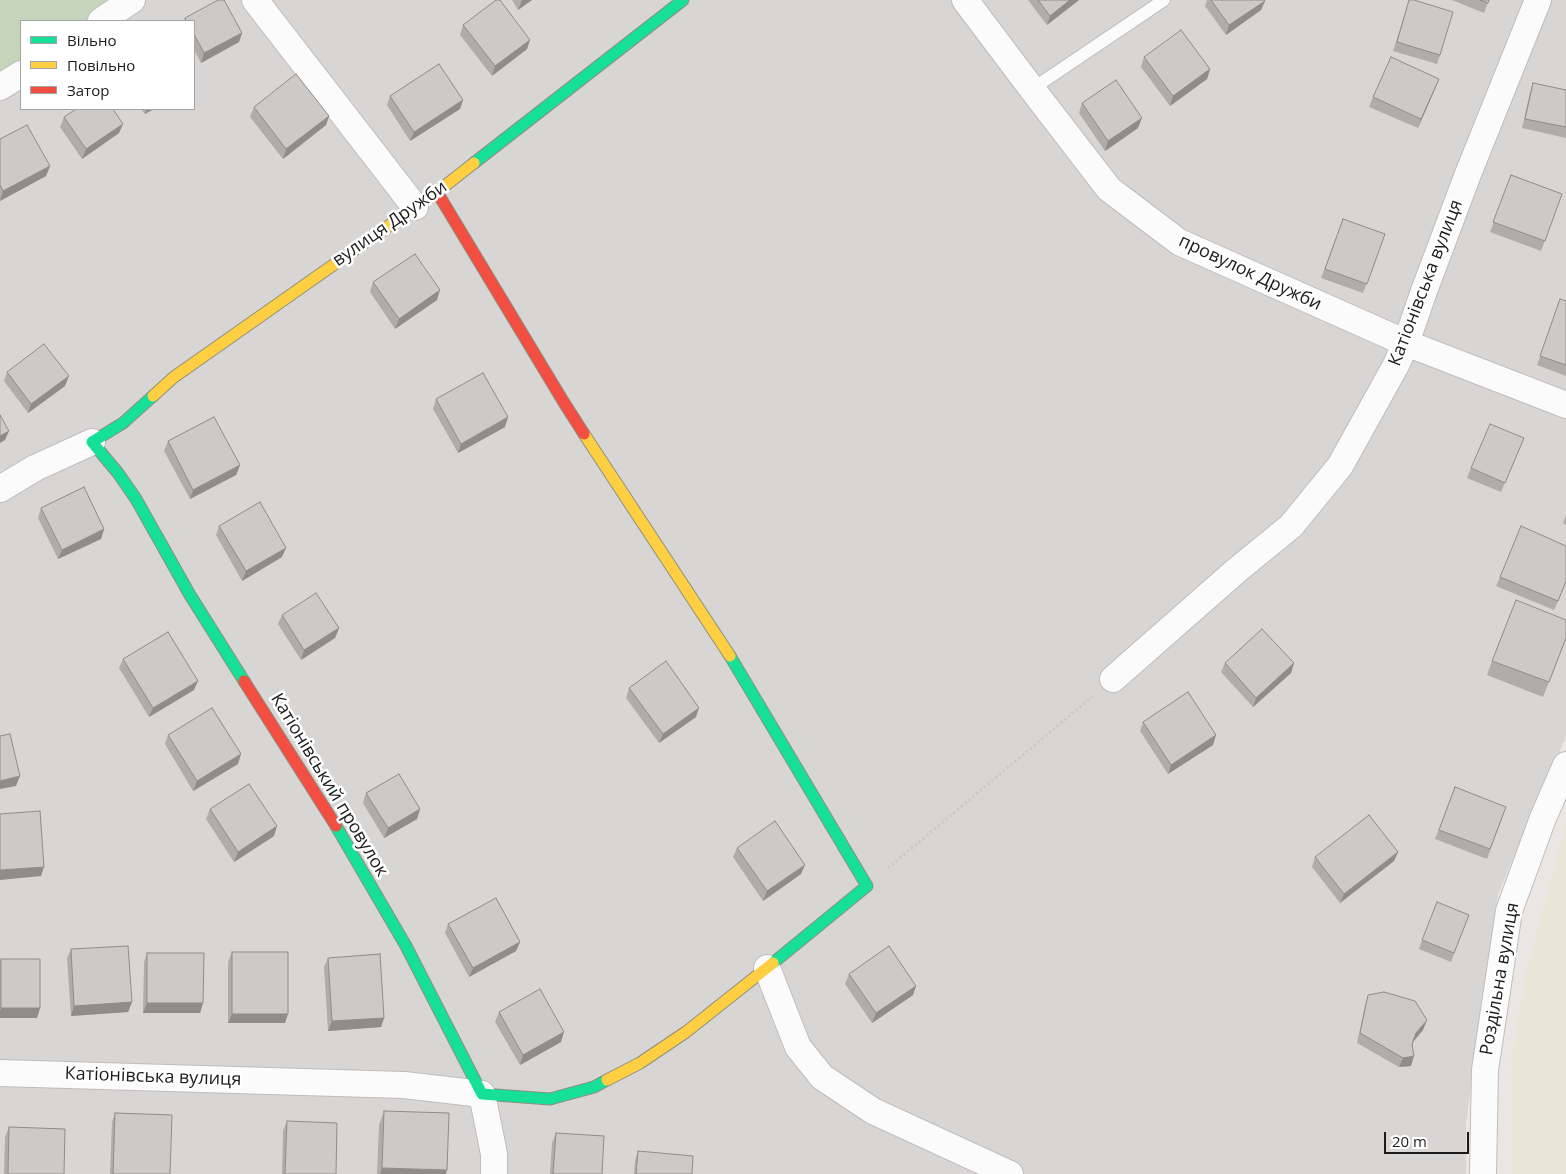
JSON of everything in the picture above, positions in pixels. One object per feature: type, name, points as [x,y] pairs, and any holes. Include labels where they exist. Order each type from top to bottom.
[{"type":"street","points":[[102,20],[132,0]]},
{"type":"street","points":[[255,0],[416,207]]},
{"type":"street","name":"вулиця Дружби","points":[[0,489],[35,468],[92,442],[123,423],[182,372],[437,192],[684,0]]},
{"type":"street","name":"провулок Дружби","points":[[965,0],[1109,189],[1179,242],[1406,343],[1566,405]]},
{"type":"street","name":"Катіонівська вулиця","points":[[1113,679],[1237,570],[1291,526],[1340,466],[1396,365],[1406,343],[1468,174],[1538,0]]},
{"type":"street","points":[[0,87],[20,75]]},
{"type":"street","points":[[437,192],[563,401],[741,672],[867,886],[686,1032],[640,1063],[594,1087],[550,1099],[482,1094],[494,1154],[494,1174]]},
{"type":"street","name":"Катіонівський провулок","points":[[92,442],[118,473],[136,499],[190,594],[330,817],[406,946],[482,1094]]},
{"type":"street","name":"Роздільна вулиця","points":[[1483,1174],[1485,1070],[1509,911],[1543,818],[1566,765]]},
{"type":"street","points":[[767,968],[798,1047],[822,1077],[872,1111],[1010,1174]]},
{"type":"street","name":"Катіонівська вулиця","points":[[0,1073],[404,1085],[482,1094]]},
{"type":"lane","points":[[1032,89],[1164,0]]},
{"type":"path","points":[[867,886],[1113,679]]},
{"type":"shaded area","points":[[132,0],[1566,0],[1566,736],[1498,894],[1466,1123],[1466,1174],[0,1174],[0,87],[20,75],[20,110],[195,110],[195,20],[102,20]]},
{"type":"shaded area","points":[[1566,824],[1566,1174],[1513,1174],[1511,1059],[1526,973]]},
{"type":"green space","points":[[0,0],[132,0],[102,20],[20,20],[20,75],[0,87]]},
{"type":"building","points":[[218,0],[224,0],[242,33],[204,53],[195,36],[195,20],[186,20],[185,18]]},
{"type":"building","points":[[496,0],[500,0],[530,40],[495,66],[463,25]]},
{"type":"building","points":[[1038,0],[1070,0],[1050,16]]},
{"type":"building","points":[[1211,0],[1264,0],[1265,1],[1229,25]]},
{"type":"building","points":[[1409,0],[1453,12],[1440,55],[1397,42]]},
{"type":"building","points":[[1181,30],[1210,69],[1173,96],[1144,57]]},
{"type":"building","points":[[1391,57],[1439,79],[1421,119],[1373,97]]},
{"type":"building","points":[[439,64],[463,100],[414,132],[390,96]]},
{"type":"building","points":[[296,74],[329,116],[286,149],[254,107]]},
{"type":"building","points":[[1116,80],[1142,118],[1108,141],[1082,103]]},
{"type":"building","points":[[1533,83],[1566,90],[1566,127],[1525,119]]},
{"type":"building","points":[[74,110],[114,110],[123,124],[86,149],[64,117]]},
{"type":"building","points":[[27,125],[50,166],[3,191],[0,185],[0,139]]},
{"type":"building","points":[[1511,175],[1562,194],[1545,241],[1493,222]]},
{"type":"building","points":[[1343,219],[1385,234],[1367,284],[1325,269]]},
{"type":"building","points":[[415,254],[440,290],[399,319],[373,282]]},
{"type":"building","points":[[1560,299],[1566,301],[1566,365],[1540,356]]},
{"type":"building","points":[[44,344],[69,376],[31,404],[7,372]]},
{"type":"building","points":[[483,373],[508,417],[461,444],[436,399]]},
{"type":"building","points":[[0,415],[9,431],[0,436]]},
{"type":"building","points":[[214,417],[240,465],[193,490],[168,441]]},
{"type":"building","points":[[1490,424],[1524,438],[1505,483],[1471,468]]},
{"type":"building","points":[[84,487],[104,529],[62,550],[41,508]]},
{"type":"building","points":[[260,502],[286,548],[246,571],[219,526]]},
{"type":"building","points":[[1521,526],[1566,546],[1566,581],[1558,601],[1500,577]]},
{"type":"building","points":[[316,593],[339,628],[304,650],[282,615]]},
{"type":"building","points":[[1516,600],[1566,620],[1566,638],[1549,682],[1492,661]]},
{"type":"building","points":[[1262,629],[1294,663],[1256,698],[1225,663]]},
{"type":"building","points":[[168,632],[198,681],[153,708],[123,659]]},
{"type":"building","points":[[666,661],[699,708],[663,734],[629,688]]},
{"type":"building","points":[[1188,692],[1216,735],[1171,765],[1143,722]]},
{"type":"building","points":[[212,708],[241,754],[197,781],[168,735]]},
{"type":"building","points":[[10,734],[20,776],[0,781],[0,736]]},
{"type":"building","points":[[399,774],[420,809],[388,828],[366,793]]},
{"type":"building","points":[[249,784],[277,826],[238,852],[210,809]]},
{"type":"building","points":[[1455,787],[1506,807],[1490,849],[1439,830]]},
{"type":"building","points":[[40,811],[44,867],[0,870],[0,814]]},
{"type":"building","points":[[1369,815],[1398,852],[1344,894],[1315,857]]},
{"type":"building","points":[[775,821],[805,865],[767,891],[737,848]]},
{"type":"building","points":[[496,898],[520,942],[473,968],[448,924]]},
{"type":"building","points":[[1437,902],[1469,915],[1454,953],[1422,940]]},
{"type":"building","points":[[128,946],[132,1002],[74,1006],[71,949]]},
{"type":"building","points":[[889,946],[916,986],[876,1013],[849,974]]},
{"type":"building","points":[[232,952],[288,952],[288,1014],[232,1014]]},
{"type":"building","points":[[147,953],[204,953],[203,1003],[147,1003]]},
{"type":"building","points":[[380,954],[384,1018],[332,1021],[328,958]]},
{"type":"building","points":[[1,959],[40,959],[40,1008],[1,1008]]},
{"type":"building","points":[[540,989],[564,1032],[523,1055],[499,1012]]},
{"type":"building","points":[[1384,992],[1415,1001],[1427,1020],[1416,1033],[1412,1044],[1414,1056],[1403,1058],[1360,1033],[1368,995]]},
{"type":"building","points":[[384,1111],[449,1113],[447,1170],[382,1168]]},
{"type":"building","points":[[115,1113],[172,1115],[170,1174],[113,1174]]},
{"type":"building","points":[[287,1121],[337,1123],[336,1174],[285,1174]]},
{"type":"building","points":[[9,1127],[65,1129],[64,1174],[8,1174]]},
{"type":"building","points":[[556,1133],[604,1136],[602,1174],[553,1174]]},
{"type":"building","points":[[638,1151],[693,1156],[692,1174],[636,1174]]},
{"type":"traffic: fast","points":[[474,163],[683,0]]},
{"type":"traffic: fast","points":[[153,396],[123,423],[92,442],[118,473],[136,499],[190,595],[244,681]]},
{"type":"traffic: fast","points":[[730,656],[867,886],[773,963]]},
{"type":"traffic: fast","points":[[336,826],[406,946],[482,1094],[550,1099],[594,1087],[607,1080]]},
{"type":"traffic: slow","points":[[153,396],[174,377],[437,192],[474,163]]},
{"type":"traffic: slow","points":[[584,434],[730,656]]},
{"type":"traffic: slow","points":[[607,1080],[640,1063],[686,1032],[773,963]]},
{"type":"traffic: jam","points":[[437,192],[584,434]]},
{"type":"traffic: jam","points":[[244,681],[336,826]]}]
